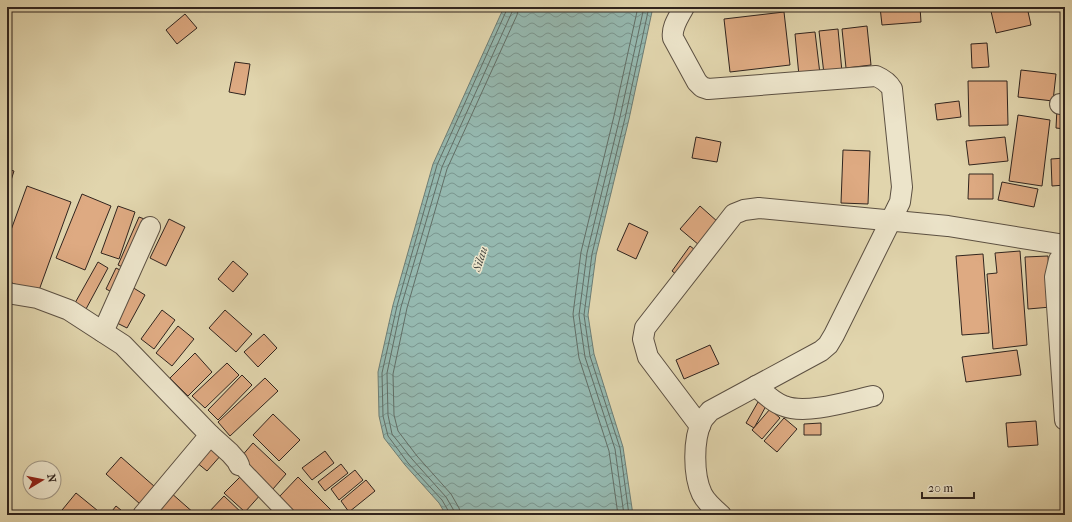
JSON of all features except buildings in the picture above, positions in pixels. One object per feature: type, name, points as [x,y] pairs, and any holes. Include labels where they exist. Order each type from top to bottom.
[{"type":"street","points":[[684,7],[672,32],[673,38],[697,82],[708,90],[876,76],[884,79],[892,90],[902,187],[900,202],[828,345],[821,351],[710,411],[703,420],[697,434],[697,478],[702,494],[710,505],[721,515]]},
{"type":"street","points":[[700,426],[648,357],[643,339],[645,328],[734,214],[744,210],[759,208],[948,226],[1065,245]]},
{"type":"street","points":[[103,332],[150,227]]},
{"type":"street","points":[[1065,252],[1059,260],[1055,277],[1062,339],[1065,420]]},
{"type":"street","points":[[7,293],[37,298],[69,310],[123,345],[210,435],[230,453],[239,465],[287,515]]},
{"type":"street","points":[[756,386],[783,406],[795,409],[814,408],[874,396]]},
{"type":"street","points":[[143,515],[210,435]]},
{"type":"water","name":"Silau","points":[[504,7],[653,7],[629,119],[596,255],[588,315],[594,354],[623,447],[633,515],[446,515],[439,503],[405,465],[384,438],[379,416],[378,372],[393,305],[433,164]]}]
